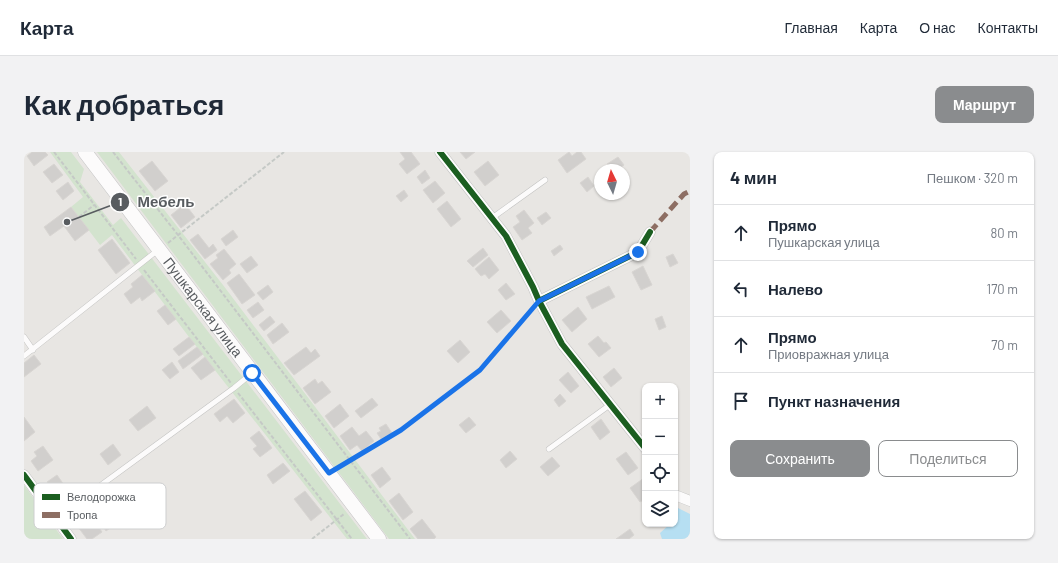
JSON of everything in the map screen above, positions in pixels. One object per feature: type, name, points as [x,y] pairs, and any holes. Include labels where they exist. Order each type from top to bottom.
[{"type":"main road","name":"Пушкарская улица","points":[[85,152],[379,539]]},
{"type":"street","points":[[440,152],[506,236],[562,344],[642,444]]},
{"type":"street","points":[[539,301],[638,252],[650,232]]},
{"type":"street","points":[[24,475],[34,488]]},
{"type":"street","points":[[678,497],[690,500]]},
{"type":"street","points":[[64,529],[71,539]]},
{"type":"lane","points":[[492,218],[545,180]]},
{"type":"lane","points":[[24,356],[159,250]]},
{"type":"lane","points":[[24,337],[33,350]]},
{"type":"lane","points":[[104,483],[234,388],[252,373]]},
{"type":"lane","points":[[549,450],[611,404]]},
{"type":"path","points":[[54,152],[234,388],[352,539]]},
{"type":"path","points":[[113,152],[410,539]]},
{"type":"path","points":[[159,250],[284,152]]},
{"type":"path","points":[[78,217],[94,205]]},
{"type":"path","points":[[329,473],[401,430],[480,370],[539,301]]},
{"type":"path","points":[[312,539],[354,506]]},
{"type":"green space","points":[[50,152],[71,152],[84,169],[80,182],[113,225],[121,218],[367,539],[347,539],[189,337],[112,235],[100,245],[71,207],[83,197]]},
{"type":"green space","points":[[97,152],[119,152],[223,285],[415,539],[389,539]]},
{"type":"green space","points":[[24,485],[34,499],[34,529],[56,529],[63,539],[24,539]]},
{"type":"water","points":[[678,508],[690,514],[690,539],[662,539],[660,533],[667,527],[678,527]]},
{"type":"building","points":[[32,152],[45,152],[48,155],[34,166],[27,156]]},
{"type":"building","points":[[400,152],[411,152],[420,164],[407,174],[399,164],[405,159]]},
{"type":"building","points":[[460,152],[475,152],[466,159]]},
{"type":"building","points":[[569,152],[572,156],[577,152],[581,152],[586,159],[567,173],[558,160]]},
{"type":"building","points":[[618,157],[623,164],[607,164]]},
{"type":"building","points":[[152,161],[168,181],[155,191],[139,171]]},
{"type":"building","points":[[488,161],[499,175],[485,186],[474,172]]},
{"type":"building","points":[[54,164],[63,175],[52,183],[43,172]]},
{"type":"building","points":[[425,170],[430,178],[422,184],[417,177]]},
{"type":"building","points":[[588,177],[594,186],[587,192],[580,183]]},
{"type":"building","points":[[435,181],[445,193],[433,203],[423,190]]},
{"type":"building","points":[[68,182],[74,191],[63,200],[56,191]]},
{"type":"building","points":[[404,190],[408,196],[401,202],[396,196]]},
{"type":"building","points":[[447,201],[461,219],[451,227],[437,209]]},
{"type":"building","points":[[185,204],[195,217],[181,228],[171,215]]},
{"type":"building","points":[[71,207],[89,230],[75,241],[64,226],[50,236],[44,227]]},
{"type":"building","points":[[524,210],[534,223],[528,228],[532,233],[522,240],[513,227],[520,222],[516,216]]},
{"type":"building","points":[[546,212],[551,218],[542,225],[537,218]]},
{"type":"building","points":[[233,230],[238,237],[226,246],[221,239]]},
{"type":"building","points":[[198,234],[209,248],[213,244],[217,250],[205,259],[190,240]]},
{"type":"building","points":[[112,239],[130,263],[116,274],[98,250]]},
{"type":"building","points":[[560,245],[563,249],[554,256],[551,251]]},
{"type":"building","points":[[483,248],[488,255],[473,267],[467,261]]},
{"type":"building","points":[[224,249],[236,264],[229,270],[231,273],[223,280],[210,264],[218,258],[216,255]]},
{"type":"building","points":[[673,254],[678,263],[670,267],[666,257]]},
{"type":"building","points":[[251,256],[258,265],[247,273],[240,264]]},
{"type":"building","points":[[489,257],[499,270],[489,279],[485,274],[481,276],[475,269]]},
{"type":"building","points":[[643,266],[652,285],[641,290],[632,272]]},
{"type":"building","points":[[239,274],[255,295],[242,304],[227,283]]},
{"type":"building","points":[[142,275],[155,291],[142,301],[140,297],[131,304],[124,294],[133,287],[131,284]]},
{"type":"building","points":[[506,283],[515,294],[506,300],[498,290]]},
{"type":"building","points":[[268,285],[273,292],[263,300],[257,293]]},
{"type":"building","points":[[609,286],[615,297],[592,309],[586,297]]},
{"type":"building","points":[[258,302],[264,310],[253,318],[247,310]]},
{"type":"building","points":[[165,305],[176,319],[168,325],[157,311]]},
{"type":"building","points":[[578,307],[587,319],[572,332],[562,320]]},
{"type":"building","points":[[501,310],[511,321],[497,333],[487,322]]},
{"type":"building","points":[[270,316],[275,322],[264,331],[259,325]]},
{"type":"building","points":[[662,316],[666,327],[659,330],[655,319]]},
{"type":"building","points":[[282,323],[289,332],[273,344],[267,335]]},
{"type":"building","points":[[598,336],[611,348],[599,357],[588,344]]},
{"type":"building","points":[[189,337],[195,344],[179,356],[173,349]]},
{"type":"building","points":[[460,340],[470,352],[458,363],[447,351]]},
{"type":"building","points":[[197,347],[203,354],[183,369],[178,361]]},
{"type":"building","points":[[306,347],[311,353],[315,349],[320,356],[294,375],[284,363]]},
{"type":"building","points":[[34,355],[41,364],[24,377],[24,363]]},
{"type":"building","points":[[205,357],[215,370],[201,380],[191,368]]},
{"type":"building","points":[[172,362],[179,372],[170,379],[162,370]]},
{"type":"building","points":[[614,368],[622,378],[611,387],[603,377]]},
{"type":"building","points":[[568,372],[579,386],[571,393],[559,380]]},
{"type":"building","points":[[315,379],[318,384],[322,381],[331,392],[315,404],[303,388]]},
{"type":"building","points":[[560,394],[566,401],[559,407],[554,400]]},
{"type":"building","points":[[372,398],[378,405],[361,418],[355,411]]},
{"type":"building","points":[[234,399],[245,413],[233,423],[227,416],[220,422],[214,414]]},
{"type":"building","points":[[340,404],[349,416],[334,428],[325,416]]},
{"type":"building","points":[[147,406],[156,418],[138,431],[129,420]]},
{"type":"building","points":[[24,417],[35,432],[24,441]]},
{"type":"building","points":[[469,417],[476,425],[466,433],[459,425]]},
{"type":"building","points":[[601,419],[610,432],[600,440],[591,427]]},
{"type":"building","points":[[386,424],[392,433],[381,439],[377,433],[381,431],[379,428]]},
{"type":"building","points":[[352,427],[359,436],[366,431],[374,441],[362,451],[357,445],[350,450],[340,436]]},
{"type":"building","points":[[259,431],[272,448],[260,457],[253,449],[257,446],[250,438]]},
{"type":"building","points":[[113,444],[121,455],[108,465],[100,454]]},
{"type":"building","points":[[43,446],[53,460],[38,471],[31,461],[37,456],[34,452]]},
{"type":"building","points":[[510,451],[517,459],[506,468],[500,460]]},
{"type":"building","points":[[626,452],[638,468],[628,475],[616,459]]},
{"type":"building","points":[[552,457],[560,466],[548,476],[540,467]]},
{"type":"building","points":[[283,463],[290,471],[273,484],[267,475]]},
{"type":"building","points":[[382,467],[391,479],[380,488],[371,475]]},
{"type":"building","points":[[57,475],[63,483],[48,483],[47,482]]},
{"type":"building","points":[[642,479],[642,501],[640,502],[630,488]]},
{"type":"building","points":[[305,491],[322,512],[311,521],[294,499]]},
{"type":"building","points":[[399,493],[413,512],[403,520],[389,501]]},
{"type":"building","points":[[422,519],[436,537],[434,539],[418,539],[410,529]]},
{"type":"building","points":[[80,529],[100,529],[102,532],[92,539],[87,539]]},
{"type":"building","points":[[630,529],[634,535],[629,539],[616,539]]},
{"type":"marked path","points":[[650,232],[684,194],[690,191]]},
{"type":"cycle path","points":[[440,152],[506,236],[562,344],[642,444]]},
{"type":"cycle path","points":[[539,301],[638,252],[650,232]]},
{"type":"cycle path","points":[[24,475],[34,489]]},
{"type":"cycle path","points":[[64,529],[71,539]]},
{"type":"place","name":"Мебель","points":[[67,222]]},
{"type":"route","points":[[252,373],[329,473],[401,430],[480,370],[539,301],[638,252]]}]
